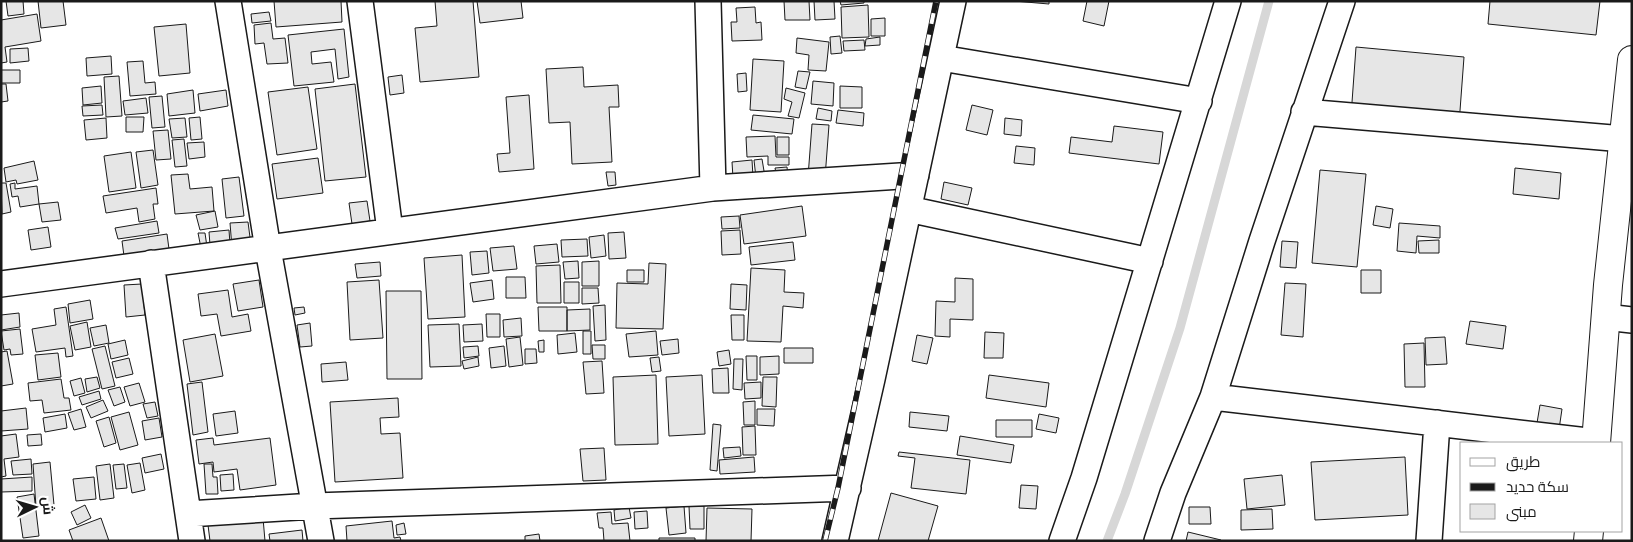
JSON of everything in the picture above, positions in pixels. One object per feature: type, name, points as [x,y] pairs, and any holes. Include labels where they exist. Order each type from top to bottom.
[{"type":"street","points":[[228,1],[268,249],[321,541]]},
{"type":"street","points":[[360,1],[390,231]]},
{"type":"street","points":[[708,1],[713,188]]},
{"type":"street","points":[[835,541],[953,1]]},
{"type":"street","points":[[1062,541],[1084,478],[1228,1]]},
{"type":"street","points":[[1157,541],[1173,493],[1213,396],[1304,112],[1342,1]]},
{"type":"street","points":[[941,58],[1199,101]]},
{"type":"street","points":[[1213,396],[1596,442],[1619,319],[1625,183],[1624,139],[1632,60]]},
{"type":"street","points":[[1304,112],[1624,139]]},
{"type":"street","points":[[1,284],[713,188],[916,175]]},
{"type":"street","points":[[908,209],[1150,262]]},
{"type":"street","points":[[151,263],[192,541]]},
{"type":"street","points":[[1429,541],[1437,423]]},
{"type":"street","points":[[188,514],[314,506],[848,488]]},
{"type":"building","points":[[6,1],[23,1],[24,14],[8,16]]},
{"type":"building","points":[[38,1],[63,1],[66,25],[41,28]]},
{"type":"building","points":[[274,1],[341,1],[342,22],[276,27]]},
{"type":"building","points":[[435,1],[473,1],[479,77],[420,82],[415,28],[437,26]]},
{"type":"building","points":[[477,1],[521,1],[523,18],[480,23]]},
{"type":"building","points":[[784,1],[809,1],[810,20],[785,20]]},
{"type":"building","points":[[814,1],[834,1],[835,19],[815,20]]},
{"type":"building","points":[[840,1],[864,1],[864,3],[841,5]]},
{"type":"building","points":[[1014,1],[1049,1],[1049,4]]},
{"type":"building","points":[[1087,1],[1109,1],[1104,26],[1083,21]]},
{"type":"building","points":[[1490,1],[1600,1],[1596,35],[1488,24]]},
{"type":"building","points":[[868,5],[869,37],[842,38],[841,7]]},
{"type":"building","points":[[755,7],[756,23],[761,22],[762,40],[732,41],[731,22],[737,22],[736,8]]},
{"type":"building","points":[[269,12],[271,21],[252,23],[251,14]]},
{"type":"building","points":[[37,14],[41,41],[5,47],[7,62],[1,63],[1,20]]},
{"type":"building","points":[[885,18],[885,36],[871,36],[871,19]]},
{"type":"building","points":[[271,23],[273,39],[285,38],[288,63],[267,64],[264,43],[255,44],[254,25]]},
{"type":"building","points":[[186,24],[190,73],[159,76],[154,27]]},
{"type":"building","points":[[344,29],[349,77],[338,79],[335,49],[311,52],[312,64],[331,62],[334,82],[294,86],[288,35]]},
{"type":"building","points":[[840,36],[842,53],[831,54],[830,37]]},
{"type":"building","points":[[880,37],[880,45],[865,46],[866,39]]},
{"type":"building","points":[[797,38],[829,42],[826,71],[808,70],[809,55],[796,53]]},
{"type":"building","points":[[864,40],[865,50],[844,51],[843,41]]},
{"type":"building","points":[[1356,47],[1464,57],[1459,124],[1351,116]]},
{"type":"building","points":[[28,48],[29,61],[10,63],[10,49]]},
{"type":"building","points":[[111,56],[112,74],[87,76],[86,58]]},
{"type":"building","points":[[753,59],[784,61],[781,112],[750,110]]},
{"type":"building","points":[[143,61],[145,83],[155,82],[156,94],[130,96],[127,62]]},
{"type":"building","points":[[583,67],[584,87],[618,85],[619,107],[609,107],[612,162],[572,164],[570,122],[549,123],[546,69]]},
{"type":"building","points":[[1,70],[20,70],[20,83],[1,83]]},
{"type":"building","points":[[798,71],[810,72],[806,89],[795,87]]},
{"type":"building","points":[[746,73],[747,91],[738,92],[737,74]]},
{"type":"building","points":[[402,75],[404,93],[390,95],[388,77]]},
{"type":"building","points":[[119,76],[122,116],[106,117],[104,77]]},
{"type":"building","points":[[813,81],[834,83],[833,106],[811,104]]},
{"type":"building","points":[[1,84],[6,84],[8,101],[1,102]]},
{"type":"building","points":[[355,84],[366,177],[325,181],[315,89]]},
{"type":"building","points":[[101,86],[102,103],[83,105],[82,88]]},
{"type":"building","points":[[840,86],[862,87],[862,108],[840,108]]},
{"type":"building","points":[[308,87],[317,149],[277,155],[268,92]]},
{"type":"building","points":[[786,88],[805,93],[799,118],[788,116],[792,102],[784,99]]},
{"type":"building","points":[[193,90],[195,113],[169,116],[167,94]]},
{"type":"building","points":[[226,90],[228,106],[200,111],[198,94]]},
{"type":"building","points":[[529,95],[534,169],[499,172],[497,154],[510,153],[506,97]]},
{"type":"building","points":[[162,96],[165,127],[152,128],[149,97]]},
{"type":"building","points":[[146,98],[148,113],[125,115],[123,101]]},
{"type":"building","points":[[102,105],[103,115],[83,116],[82,106]]},
{"type":"building","points":[[972,105],[993,110],[987,135],[966,130]]},
{"type":"building","points":[[818,108],[832,111],[831,121],[816,119]]},
{"type":"building","points":[[838,110],[864,113],[863,126],[836,123]]},
{"type":"building","points":[[753,115],[794,119],[792,134],[751,130]]},
{"type":"building","points":[[126,117],[144,117],[143,132],[126,132]]},
{"type":"building","points":[[200,117],[202,139],[191,140],[189,118]]},
{"type":"building","points":[[106,118],[107,138],[86,140],[84,120]]},
{"type":"building","points":[[185,118],[187,137],[172,138],[169,119]]},
{"type":"building","points":[[1005,118],[1022,120],[1021,136],[1004,134]]},
{"type":"building","points":[[812,124],[829,125],[825,178],[808,177]]},
{"type":"building","points":[[1114,126],[1163,132],[1159,164],[1069,153],[1071,137],[1112,142]]},
{"type":"building","points":[[168,130],[171,159],[156,160],[153,131]]},
{"type":"building","points":[[775,136],[776,157],[789,157],[789,165],[768,165],[768,156],[747,157],[746,137]]},
{"type":"building","points":[[777,137],[789,137],[789,155],[777,155]]},
{"type":"building","points":[[184,139],[187,166],[175,167],[172,140]]},
{"type":"building","points":[[204,142],[205,157],[189,159],[187,143]]},
{"type":"building","points":[[1016,146],[1035,148],[1034,165],[1014,163]]},
{"type":"building","points":[[153,150],[158,185],[141,188],[136,152]]},
{"type":"building","points":[[131,152],[136,188],[109,192],[104,156]]},
{"type":"building","points":[[318,158],[323,193],[277,199],[272,164]]},
{"type":"building","points":[[762,159],[765,177],[756,178],[754,160]]},
{"type":"building","points":[[752,160],[753,177],[733,178],[732,162]]},
{"type":"building","points":[[34,161],[38,180],[17,184],[16,180],[6,182],[4,168]]},
{"type":"building","points":[[787,167],[788,177],[777,178],[775,168]]},
{"type":"building","points":[[1515,168],[1561,173],[1559,199],[1513,194]]},
{"type":"building","points":[[1320,170],[1366,174],[1357,267],[1312,263]]},
{"type":"building","points":[[606,172],[615,172],[616,185],[608,186]]},
{"type":"building","points":[[188,174],[190,189],[212,187],[214,211],[175,214],[171,175]]},
{"type":"building","points":[[239,177],[244,216],[226,218],[222,179]]},
{"type":"building","points":[[944,182],[972,188],[968,205],[941,199]]},
{"type":"building","points":[[1,183],[6,183],[11,212],[2,214]]},
{"type":"building","points":[[15,183],[15,189],[37,186],[39,204],[20,207],[18,196],[12,197],[10,184]]},
{"type":"building","points":[[156,188],[158,204],[153,204],[155,219],[139,222],[137,208],[106,213],[103,196]]},
{"type":"building","points":[[367,201],[370,221],[352,224],[349,203]]},
{"type":"building","points":[[58,202],[61,220],[42,222],[39,204]]},
{"type":"building","points":[[802,206],[806,236],[744,244],[740,215]]},
{"type":"building","points":[[1376,206],[1393,209],[1390,228],[1373,225]]},
{"type":"building","points":[[215,211],[218,227],[200,230],[196,215]]},
{"type":"building","points":[[739,216],[740,228],[722,229],[721,217]]},
{"type":"building","points":[[157,221],[159,233],[118,239],[115,228]]},
{"type":"building","points":[[248,222],[251,245],[232,248],[230,223]]},
{"type":"building","points":[[1399,223],[1440,226],[1440,238],[1417,236],[1416,253],[1397,251]]},
{"type":"building","points":[[48,227],[51,247],[31,250],[28,230]]},
{"type":"building","points":[[229,230],[230,244],[210,245],[209,232]]},
{"type":"building","points":[[740,230],[741,254],[722,255],[721,231]]},
{"type":"building","points":[[624,232],[626,258],[609,259],[608,233]]},
{"type":"building","points":[[198,233],[205,233],[207,247],[201,248]]},
{"type":"building","points":[[167,234],[169,249],[124,256],[122,241]]},
{"type":"building","points":[[604,235],[606,256],[591,258],[589,237]]},
{"type":"building","points":[[587,239],[588,256],[562,257],[561,240]]},
{"type":"building","points":[[1439,240],[1439,253],[1419,253],[1418,241]]},
{"type":"building","points":[[1282,241],[1298,242],[1296,268],[1280,267]]},
{"type":"building","points":[[793,242],[795,260],[751,265],[749,247]]},
{"type":"building","points":[[557,244],[559,262],[536,264],[534,246]]},
{"type":"building","points":[[514,246],[517,269],[493,271],[490,248]]},
{"type":"building","points":[[487,251],[489,273],[472,275],[470,252]]},
{"type":"building","points":[[462,255],[465,317],[428,319],[424,258]]},
{"type":"building","points":[[578,261],[579,278],[565,279],[563,262]]},
{"type":"building","points":[[599,261],[599,286],[582,286],[582,262]]},
{"type":"building","points":[[380,262],[381,276],[357,278],[355,264]]},
{"type":"building","points":[[649,263],[666,264],[663,329],[616,328],[617,283],[648,284]]},
{"type":"building","points":[[560,265],[561,303],[537,303],[536,266]]},
{"type":"building","points":[[751,268],[785,270],[784,292],[804,293],[803,308],[783,306],[781,342],[747,341]]},
{"type":"building","points":[[627,270],[644,270],[644,282],[627,282]]},
{"type":"building","points":[[1361,270],[1381,270],[1381,293],[1361,293]]},
{"type":"building","points":[[506,277],[525,277],[526,298],[506,298]]},
{"type":"building","points":[[955,278],[973,279],[973,320],[950,319],[950,337],[935,336],[936,301],[955,302]]},
{"type":"building","points":[[259,280],[263,307],[238,311],[233,284]]},
{"type":"building","points":[[379,280],[383,338],[350,340],[347,282]]},
{"type":"building","points":[[492,280],[494,299],[473,302],[470,283]]},
{"type":"building","points":[[564,282],[579,282],[579,303],[564,303]]},
{"type":"building","points":[[1285,283],[1306,284],[1303,337],[1281,335]]},
{"type":"building","points":[[142,284],[145,315],[126,317],[124,285]]},
{"type":"building","points":[[731,284],[747,285],[746,310],[730,309]]},
{"type":"building","points":[[582,288],[598,288],[599,303],[582,304]]},
{"type":"building","points":[[228,290],[232,317],[248,314],[251,331],[221,336],[217,314],[201,316],[198,294]]},
{"type":"building","points":[[386,291],[421,291],[422,379],[387,379]]},
{"type":"building","points":[[90,300],[93,319],[70,323],[68,304]]},
{"type":"building","points":[[605,305],[606,340],[595,341],[593,306]]},
{"type":"building","points":[[66,307],[73,356],[66,357],[65,348],[36,352],[32,329],[56,325],[54,309]]},
{"type":"building","points":[[304,307],[305,313],[295,315],[294,308]]},
{"type":"building","points":[[538,307],[567,307],[567,331],[539,331]]},
{"type":"building","points":[[590,309],[590,330],[567,331],[567,310]]},
{"type":"building","points":[[19,313],[20,327],[1,330],[1,315]]},
{"type":"building","points":[[486,314],[500,314],[500,337],[487,337]]},
{"type":"building","points":[[731,315],[744,315],[744,340],[732,340]]},
{"type":"building","points":[[521,318],[522,336],[504,337],[503,320]]},
{"type":"building","points":[[1470,321],[1506,326],[1503,349],[1466,344]]},
{"type":"building","points":[[87,322],[91,347],[75,350],[70,326]]},
{"type":"building","points":[[310,323],[312,346],[300,347],[297,325]]},
{"type":"building","points":[[459,324],[461,366],[430,367],[428,325]]},
{"type":"building","points":[[482,324],[483,341],[464,342],[463,325]]},
{"type":"building","points":[[106,325],[109,343],[94,346],[90,328]]},
{"type":"building","points":[[20,329],[23,354],[11,355],[10,349],[4,350],[1,331]]},
{"type":"building","points":[[583,331],[591,331],[591,354],[583,354]]},
{"type":"building","points":[[656,331],[658,355],[629,357],[626,334]]},
{"type":"building","points":[[985,332],[1004,333],[1003,358],[984,358]]},
{"type":"building","points":[[575,333],[577,352],[558,354],[557,335]]},
{"type":"building","points":[[215,334],[223,376],[190,382],[183,340]]},
{"type":"building","points":[[917,335],[933,338],[927,364],[912,361]]},
{"type":"building","points":[[520,337],[523,365],[509,367],[506,339]]},
{"type":"building","points":[[1445,337],[1447,364],[1426,365],[1425,338]]},
{"type":"building","points":[[678,339],[679,353],[662,355],[660,341]]},
{"type":"building","points":[[125,340],[128,355],[111,359],[108,344]]},
{"type":"building","points":[[544,340],[544,352],[539,352],[538,341]]},
{"type":"building","points":[[1424,343],[1425,387],[1405,387],[1404,344]]},
{"type":"building","points":[[592,345],[605,345],[605,359],[593,359]]},
{"type":"building","points":[[105,346],[115,386],[102,389],[92,349]]},
{"type":"building","points":[[478,346],[479,356],[464,358],[463,347]]},
{"type":"building","points":[[504,346],[506,366],[491,368],[489,348]]},
{"type":"building","points":[[784,348],[813,348],[813,363],[784,363]]},
{"type":"building","points":[[525,349],[536,349],[537,363],[525,364]]},
{"type":"building","points":[[729,350],[731,364],[719,366],[717,352]]},
{"type":"building","points":[[7,351],[13,384],[1,386],[1,352]]},
{"type":"building","points":[[58,353],[61,377],[38,380],[35,355]]},
{"type":"building","points":[[746,356],[757,356],[757,380],[747,380]]},
{"type":"building","points":[[779,356],[779,374],[760,375],[760,357]]},
{"type":"building","points":[[478,357],[479,366],[464,369],[462,361]]},
{"type":"building","points":[[659,357],[661,371],[652,372],[650,358]]},
{"type":"building","points":[[129,358],[133,374],[116,378],[112,362]]},
{"type":"building","points":[[734,359],[743,359],[742,390],[733,389]]},
{"type":"building","points":[[602,361],[604,393],[586,394],[583,362]]},
{"type":"building","points":[[346,362],[348,380],[322,382],[321,364]]},
{"type":"building","points":[[728,368],[729,393],[713,393],[712,369]]},
{"type":"building","points":[[656,375],[658,444],[615,445],[613,377]]},
{"type":"building","points":[[702,375],[705,434],[669,436],[666,377]]},
{"type":"building","points":[[989,375],[1049,383],[1046,407],[986,398]]},
{"type":"building","points":[[97,377],[100,388],[87,392],[85,379]]},
{"type":"building","points":[[763,377],[777,377],[776,407],[762,406]]},
{"type":"building","points":[[81,378],[85,393],[74,396],[70,381]]},
{"type":"building","points":[[61,379],[64,398],[69,398],[71,410],[44,413],[42,400],[30,401],[28,383]]},
{"type":"building","points":[[202,382],[208,432],[193,435],[187,384]]},
{"type":"building","points":[[761,382],[761,398],[745,399],[744,383]]},
{"type":"building","points":[[139,383],[145,402],[130,406],[124,387]]},
{"type":"building","points":[[120,387],[125,402],[114,406],[108,390]]},
{"type":"building","points":[[99,391],[101,399],[82,405],[79,397]]},
{"type":"building","points":[[398,398],[399,417],[380,418],[381,434],[400,433],[403,478],[335,482],[330,402]]},
{"type":"building","points":[[103,400],[108,411],[91,418],[86,407]]},
{"type":"building","points":[[755,401],[755,425],[744,425],[743,402]]},
{"type":"building","points":[[155,402],[158,416],[147,418],[143,404]]},
{"type":"building","points":[[1540,405],[1562,409],[1557,442],[1534,441]]},
{"type":"building","points":[[26,408],[28,429],[1,431],[1,411]]},
{"type":"building","points":[[81,409],[86,427],[74,430],[68,413]]},
{"type":"building","points":[[757,409],[775,409],[774,426],[757,425]]},
{"type":"building","points":[[235,411],[238,433],[216,436],[213,414]]},
{"type":"building","points":[[129,412],[138,445],[120,450],[111,417]]},
{"type":"building","points":[[910,412],[949,416],[947,431],[909,427]]},
{"type":"building","points":[[65,414],[67,428],[45,432],[43,418]]},
{"type":"building","points":[[1039,414],[1059,418],[1056,433],[1036,429]]},
{"type":"building","points":[[109,417],[116,443],[104,447],[96,421]]},
{"type":"building","points":[[159,418],[162,437],[145,440],[142,421]]},
{"type":"building","points":[[996,420],[1032,420],[1032,437],[996,437]]},
{"type":"building","points":[[713,424],[721,425],[717,471],[710,470]]},
{"type":"building","points":[[755,426],[756,455],[743,455],[742,427]]},
{"type":"building","points":[[16,434],[19,457],[4,459],[6,476],[1,477],[1,436]]},
{"type":"building","points":[[41,434],[42,445],[28,446],[27,435]]},
{"type":"building","points":[[960,436],[1014,445],[1011,463],[957,455]]},
{"type":"building","points":[[213,438],[214,445],[270,438],[276,485],[240,490],[237,469],[214,472],[213,462],[199,464],[196,440]]},
{"type":"building","points":[[740,447],[741,456],[724,458],[723,448]]},
{"type":"building","points":[[604,448],[606,480],[583,481],[580,449]]},
{"type":"building","points":[[899,452],[970,460],[966,494],[911,488],[915,458],[898,456]]},
{"type":"building","points":[[161,454],[164,469],[145,473],[142,458]]},
{"type":"building","points":[[754,457],[755,472],[720,474],[719,460]]},
{"type":"building","points":[[1405,457],[1408,515],[1315,520],[1311,462]]},
{"type":"building","points":[[31,459],[32,474],[13,475],[11,461]]},
{"type":"building","points":[[50,462],[54,505],[36,507],[33,464]]},
{"type":"building","points":[[140,463],[145,490],[132,493],[127,465]]},
{"type":"building","points":[[110,464],[114,498],[100,500],[96,466]]},
{"type":"building","points":[[124,464],[127,488],[116,489],[113,465]]},
{"type":"building","points":[[204,464],[212,464],[213,477],[217,477],[218,494],[206,494]]},
{"type":"building","points":[[233,474],[234,490],[221,491],[220,475]]},
{"type":"building","points":[[1282,475],[1285,505],[1247,509],[1244,479]]},
{"type":"building","points":[[32,477],[32,491],[1,492],[1,479]]},
{"type":"building","points":[[94,477],[96,499],[76,501],[73,479]]},
{"type":"building","points":[[1021,485],[1038,486],[1036,509],[1019,508]]},
{"type":"building","points":[[891,493],[938,506],[928,541],[878,541]]},
{"type":"building","points":[[34,494],[39,536],[23,538],[17,497]]},
{"type":"building","points":[[85,505],[91,518],[77,525],[71,512]]},
{"type":"building","points":[[684,506],[686,533],[669,535],[666,508]]},
{"type":"building","points":[[689,506],[704,506],[704,529],[690,529]]},
{"type":"building","points":[[629,507],[631,518],[615,521],[614,510]]},
{"type":"building","points":[[1189,507],[1210,507],[1211,524],[1189,524]]},
{"type":"building","points":[[707,508],[752,509],[751,541],[706,541]]},
{"type":"building","points":[[1272,509],[1273,529],[1241,530],[1241,510]]},
{"type":"building","points":[[647,511],[648,528],[635,529],[634,512]]},
{"type":"building","points":[[611,512],[612,524],[628,523],[630,541],[604,541],[603,528],[599,528],[597,513]]},
{"type":"building","points":[[101,518],[109,541],[73,541],[69,530]]},
{"type":"building","points":[[263,518],[265,541],[210,541],[208,525]]},
{"type":"building","points":[[392,521],[394,538],[400,537],[401,541],[347,541],[346,526]]},
{"type":"building","points":[[404,523],[406,534],[397,535],[396,525]]},
{"type":"building","points":[[302,530],[303,541],[270,541],[269,534]]},
{"type":"building","points":[[1188,532],[1221,540],[1221,541],[1186,541]]},
{"type":"building","points":[[539,534],[540,541],[525,541],[525,536]]},
{"type":"building","points":[[659,538],[695,538],[695,541],[659,541]]},
{"type":"waterway","points":[[1107,541],[1125,494],[1180,328],[1269,1]]},
{"type":"railway","points":[[825,541],[838,488],[936,1]]}]
